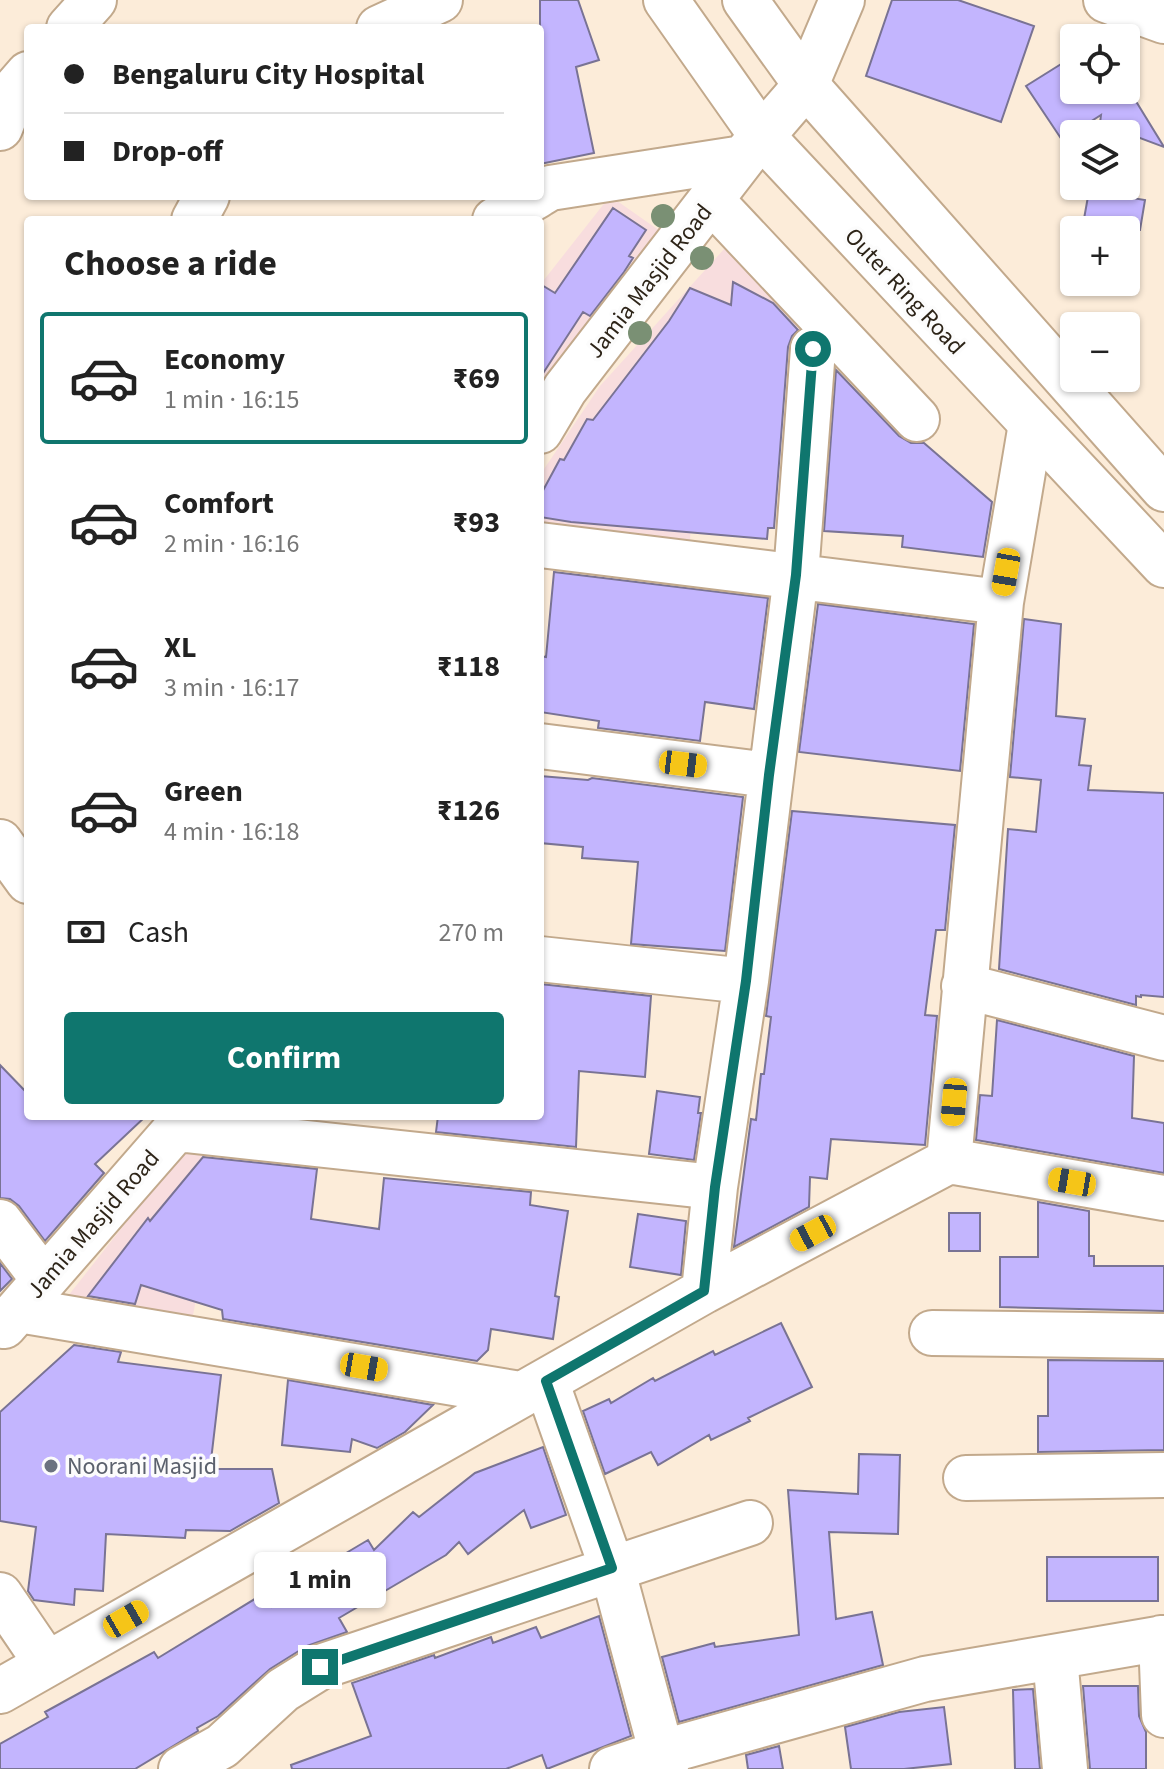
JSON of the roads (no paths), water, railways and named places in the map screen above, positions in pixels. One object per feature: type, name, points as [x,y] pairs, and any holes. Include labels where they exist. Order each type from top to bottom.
[{"type":"main road","points":[[73,24],[94,0]]},
{"type":"main road","points":[[388,24],[440,0]]},
{"type":"main road","name":"Outer Ring Road","points":[[666,0],[752,147],[1031,424],[1164,565]]},
{"type":"main road","points":[[745,0],[806,85],[1164,489]]},
{"type":"main road","name":"Jamia Masjid Road","points":[[544,424],[565,389],[752,147],[806,85],[842,0]]},
{"type":"main road","points":[[1106,0],[1164,21]]},
{"type":"main road","points":[[0,128],[16,88],[24,79]]},
{"type":"main road","points":[[544,192],[752,147]]},
{"type":"main road","points":[[502,216],[529,200]]},
{"type":"main road","points":[[711,200],[917,419]]},
{"type":"main road","points":[[704,1291],[796,575],[813,349]]},
{"type":"main road","points":[[949,1161],[1001,602],[1031,424]]},
{"type":"main road","points":[[544,545],[1001,602]]},
{"type":"main road","points":[[544,747],[769,775]]},
{"type":"main road","points":[[0,842],[24,875]]},
{"type":"main road","points":[[544,959],[746,981]]},
{"type":"main road","points":[[964,986],[1164,1038]]},
{"type":"main road","points":[[180,1123],[715,1187]]},
{"type":"main road","name":"Jamia Masjid Road","points":[[21,1307],[180,1123]]},
{"type":"main road","points":[[0,1691],[704,1291],[949,1161],[1164,1198]]},
{"type":"main road","points":[[0,1222],[21,1307],[533,1387]]},
{"type":"main road","points":[[932,1333],[1164,1336]]},
{"type":"main road","points":[[533,1387],[612,1568],[663,1761]]},
{"type":"main road","points":[[966,1478],[1164,1475]]},
{"type":"main road","points":[[181,1769],[222,1746],[283,1690],[320,1667],[750,1523]]},
{"type":"main road","points":[[0,1595],[47,1664]]},
{"type":"main road","points":[[612,1769],[663,1761],[925,1679],[1163,1638],[1164,1715]]},
{"type":"main road","points":[[1055,1657],[1065,1769]]},
{"type":"place","name":"Noorani Masjid","points":[[51,1466]]}]
